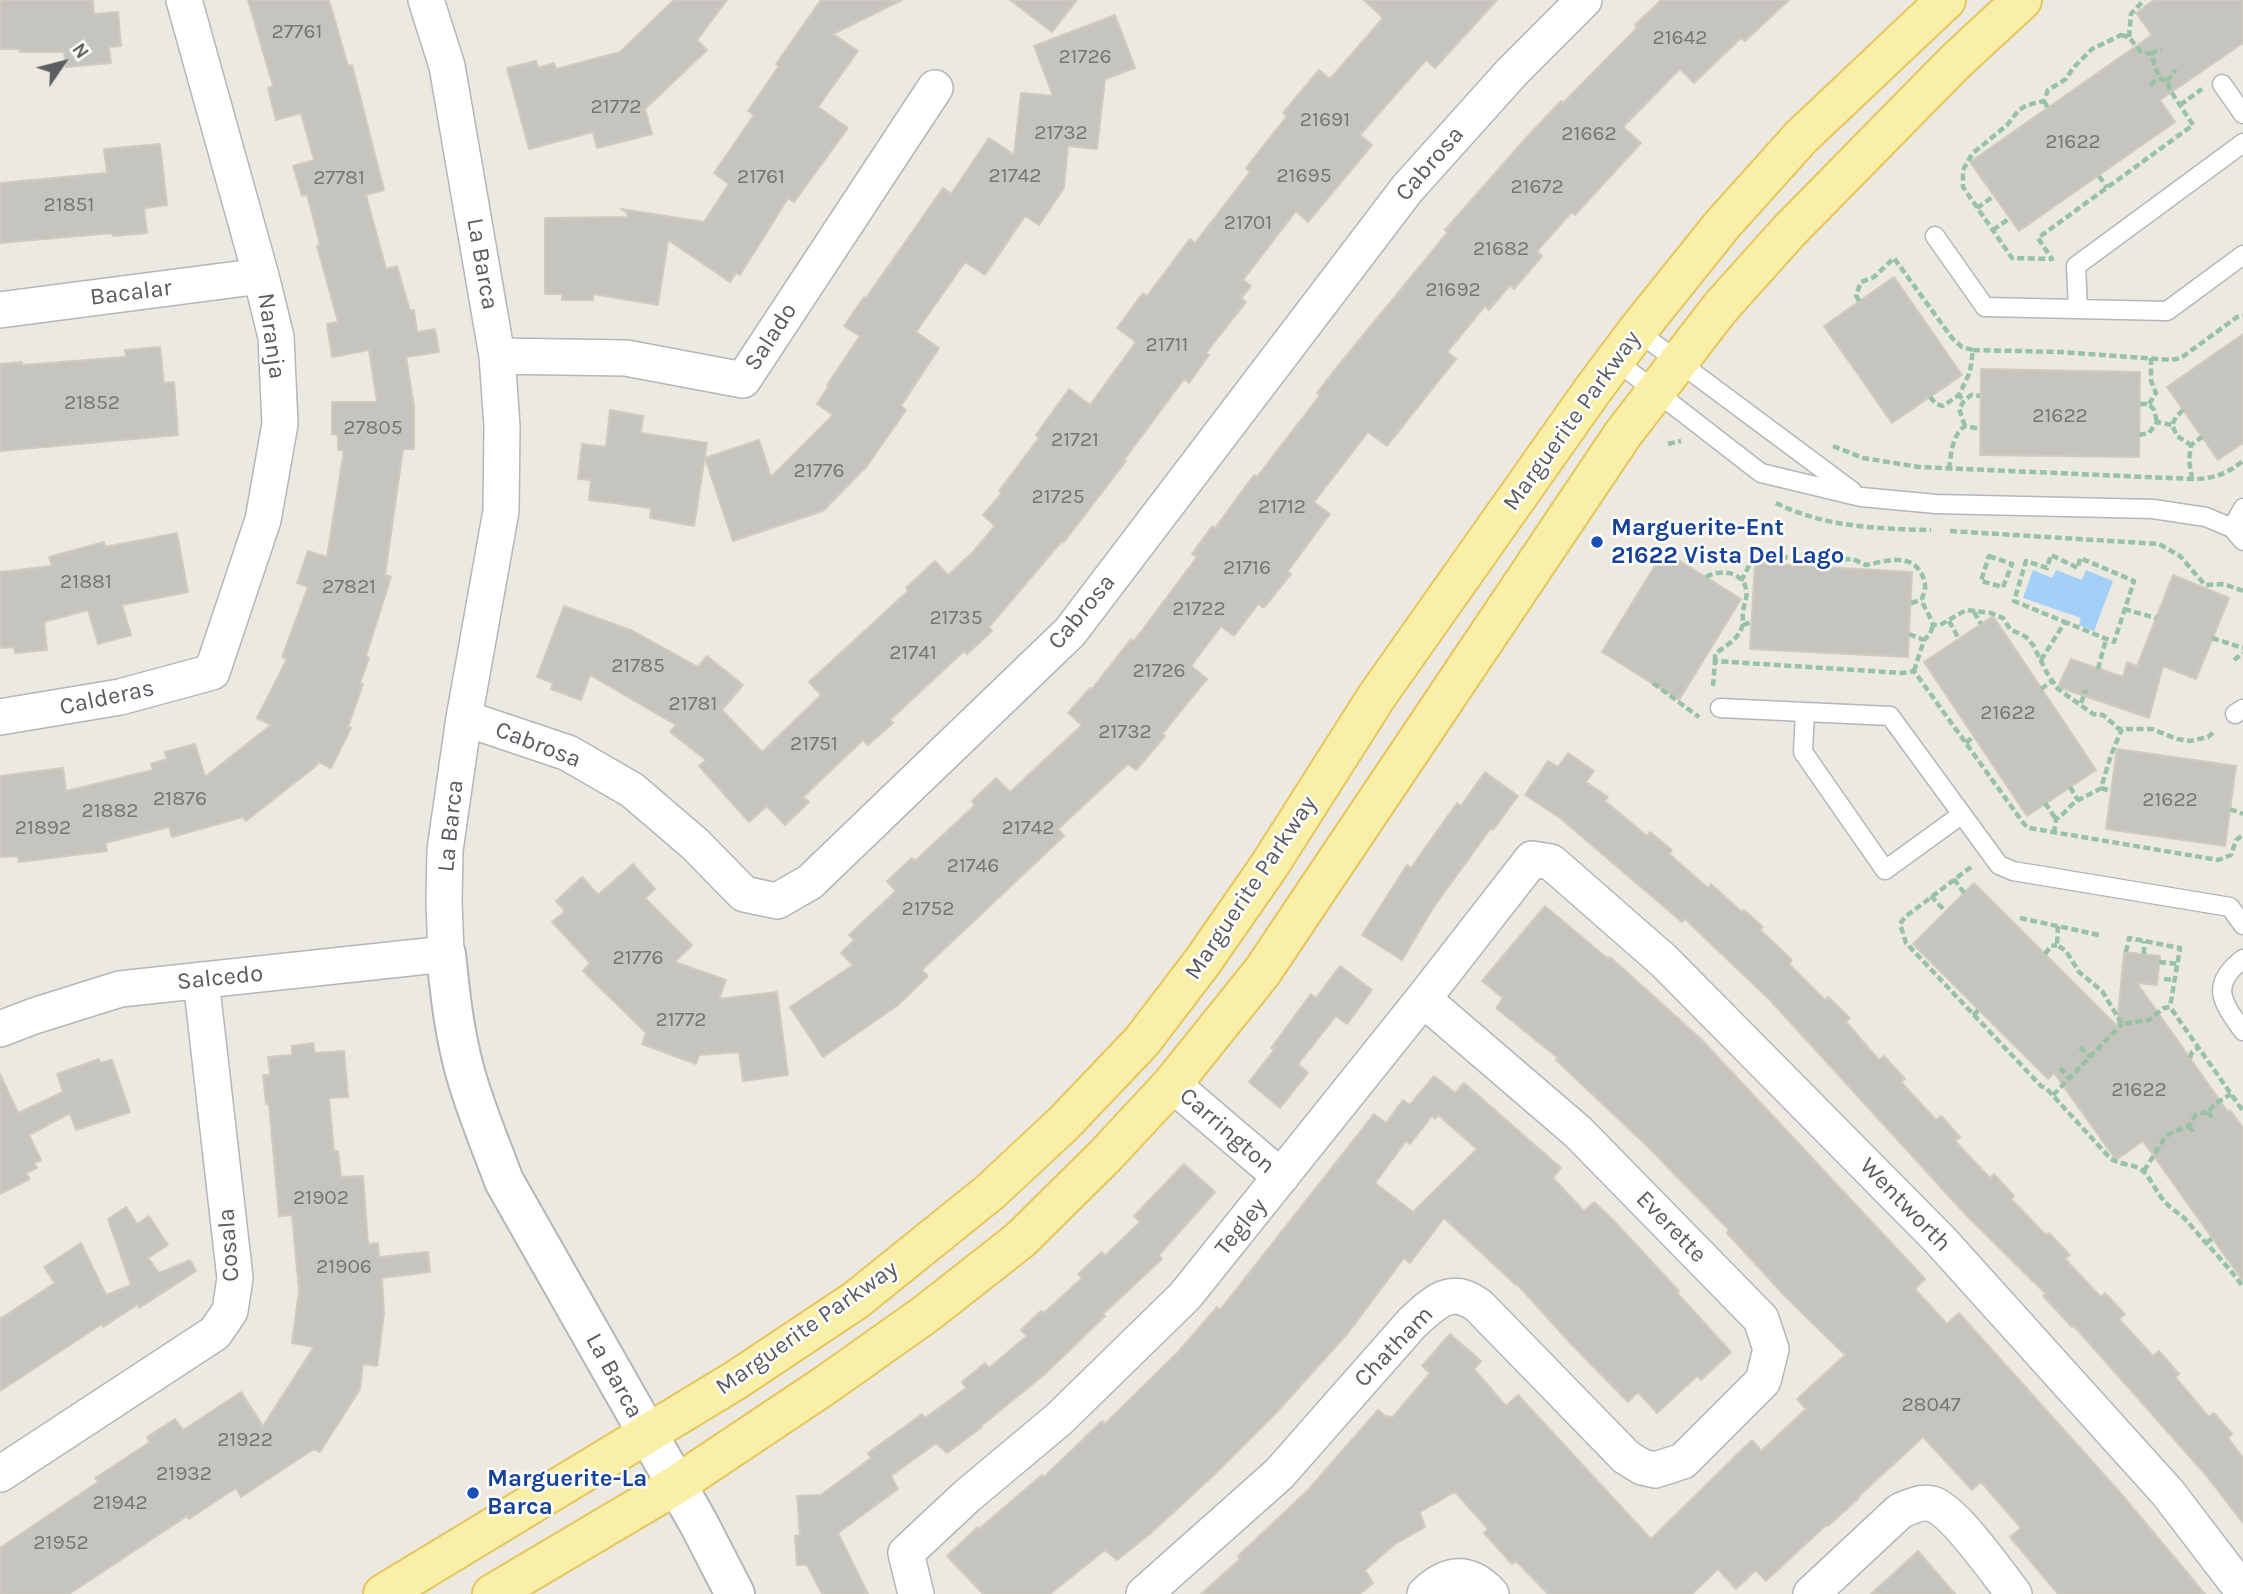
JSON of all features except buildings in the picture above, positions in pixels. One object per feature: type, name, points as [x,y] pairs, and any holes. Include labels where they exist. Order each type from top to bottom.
[{"type":"main road","name":"Marguerite Parkway","points":[[383,1594],[736,1380],[856,1300],[990,1192],[1063,1123],[1142,1041],[1203,961],[1269,866],[1377,696],[1626,345],[1722,225],[1801,137],[1946,0]]},
{"type":"main road","name":"Marguerite Parkway","points":[[492,1594],[676,1485],[927,1313],[1020,1240],[1105,1156],[1172,1084],[1262,972],[1623,434],[1720,308],[1788,232],[1955,62],[2022,0]]},
{"type":"street","name":"Naranja","points":[[184,0],[276,337],[280,424],[263,520],[212,672]]},
{"type":"street","name":"La Barca","points":[[426,0],[447,66],[497,356],[502,426],[501,510],[464,718],[445,850],[446,954],[451,1005],[464,1067],[504,1181],[735,1594]]},
{"type":"street","name":"Cabrosa","points":[[464,718],[568,753],[632,790],[695,844],[744,894],[777,901],[810,882],[1070,632],[1259,380],[1407,189],[1512,72],[1584,0]]},
{"type":"street","name":"Salado","points":[[497,356],[626,358],[743,380],[935,88]]},
{"type":"street","name":"Bacalar","points":[[0,310],[261,276]]},
{"type":"street","name":"Calderas","points":[[0,717],[120,698],[212,672]]},
{"type":"street","name":"Tegley","points":[[916,1594],[906,1553],[967,1496],[1059,1419],[1185,1296],[1532,859]]},
{"type":"street","name":"Wentworth","points":[[1532,859],[1551,862],[1664,961],[1940,1240],[2168,1493],[2243,1591]]},
{"type":"street","name":"Salcedo","points":[[0,1029],[120,989],[446,954]]},
{"type":"street","name":"Cosala","points":[[0,1474],[215,1333],[230,1311],[235,1278],[201,980]]},
{"type":"street","name":"Everette","points":[[1423,999],[1578,1132],[1761,1319],[1772,1349],[1763,1381],[1683,1461],[1655,1469]]},
{"type":"street","name":"Carrington","points":[[1172,1084],[1281,1177]]},
{"type":"street","name":"Chatham","points":[[1144,1594],[1279,1474],[1412,1323],[1432,1304],[1450,1296],[1467,1297],[1479,1307],[1626,1457],[1642,1467],[1655,1469]]},
{"type":"street","points":[[1811,1594],[1900,1511],[1931,1503],[1958,1525],[2014,1594]]},
{"type":"street","points":[[1425,1594],[1438,1582],[1452,1577],[1467,1577],[1486,1589]]},
{"type":"lane","points":[[2222,84],[2243,114]]},
{"type":"lane","points":[[2078,309],[2076,266],[2243,144]]},
{"type":"lane","points":[[1935,236],[1985,307],[2167,312],[2243,255]]},
{"type":"lane","points":[[1626,345],[1667,377],[1761,473],[1861,497],[1936,504],[2153,509],[2206,517],[2238,534],[2243,508]]},
{"type":"lane","points":[[1626,345],[1667,377],[1794,446],[1824,472],[1861,497]]},
{"type":"lane","points":[[1720,708],[1890,716],[1991,857],[2006,869],[2230,907],[2243,925]]},
{"type":"lane","points":[[1805,712],[1803,752],[1885,870],[1961,815]]},
{"type":"lane","points":[[2243,959],[2225,976],[2221,992],[2223,1003],[2243,1031]]},
{"type":"path","points":[[2129,37],[2131,14],[2144,0]]},
{"type":"path","points":[[2043,101],[2048,90],[2066,79],[2092,49],[2121,35],[2129,37],[2140,51],[2151,54],[2161,48]]},
{"type":"path","points":[[2151,54],[2159,78]]},
{"type":"path","points":[[2167,80],[2176,70]]},
{"type":"path","points":[[2159,78],[2167,80]]},
{"type":"path","points":[[2150,85],[2159,78]]},
{"type":"path","points":[[2043,101],[2019,110],[2007,125],[1968,158],[1963,170],[1963,187],[2012,258],[2052,260],[2038,239],[2193,125],[2170,90],[2167,80]]},
{"type":"path","points":[[2043,101],[2048,108]]},
{"type":"path","points":[[2099,176],[2107,188]]},
{"type":"path","points":[[1977,208],[1994,196]]},
{"type":"path","points":[[1993,230],[2010,218]]},
{"type":"path","points":[[1859,301],[1856,295],[1861,282],[1874,277],[1894,258],[1952,338],[1962,347],[1973,350],[2151,358],[2181,358],[2237,317],[2243,316]]},
{"type":"path","points":[[1930,397],[1936,404],[1943,406],[1959,396],[1970,372],[1973,350]]},
{"type":"path","points":[[2149,404],[2156,393],[2151,381],[2151,358]]},
{"type":"path","points":[[1965,426],[1959,409],[1972,395],[1980,396]]},
{"type":"path","points":[[1959,396],[1964,401]]},
{"type":"path","points":[[2140,404],[2149,404]]},
{"type":"path","points":[[2149,404],[2157,422]]},
{"type":"path","points":[[2183,410],[2172,425],[2177,436],[2191,444]]},
{"type":"path","points":[[2157,422],[2172,425]]},
{"type":"path","points":[[2139,435],[2149,433],[2157,422]]},
{"type":"path","points":[[1949,469],[1951,449],[1958,431],[1965,426],[1980,429]]},
{"type":"path","points":[[2191,444],[2202,437]]},
{"type":"path","points":[[1826,443],[1883,462],[1949,469],[2192,479],[2214,478],[2229,472],[2243,461]]},
{"type":"path","points":[[2191,444],[2189,460],[2192,479]]},
{"type":"path","points":[[1741,581],[1750,564],[1768,555],[1805,560],[1853,559],[1866,565],[1894,558],[1911,563],[1921,575],[1925,594],[1922,600],[1911,603]]},
{"type":"path","points":[[2051,555],[2078,568],[2080,558],[2134,581],[2114,642],[2014,601],[2021,578],[2026,561],[2047,568],[2051,555]]},
{"type":"path","points":[[1989,556],[2012,564],[2008,574],[2003,587],[1981,581],[1989,556]]},
{"type":"path","points":[[1706,577],[1717,571],[1725,571],[1741,581],[1749,592],[1743,625],[1731,643],[1715,654],[1715,661]]},
{"type":"path","points":[[2008,574],[2021,578]]},
{"type":"path","points":[[1914,671],[1924,640],[1933,625],[1922,600]]},
{"type":"path","points":[[2124,609],[2156,618]]},
{"type":"path","points":[[1933,625],[1948,621],[1966,610],[1991,613],[2003,618],[2010,629],[2026,637],[2052,681],[2064,694],[2081,703],[2093,714],[2103,715],[2122,729],[2152,729],[2177,739],[2190,741],[2214,733]]},
{"type":"path","points":[[1974,611],[1981,624]]},
{"type":"path","points":[[1948,621],[1959,639]]},
{"type":"path","points":[[1743,625],[1751,622]]},
{"type":"path","points":[[2041,660],[2065,622]]},
{"type":"path","points":[[1909,634],[1924,640]]},
{"type":"path","points":[[2212,638],[2243,650],[2234,660]]},
{"type":"path","points":[[2098,669],[2106,639]]},
{"type":"path","points":[[2041,689],[2052,681]]},
{"type":"path","points":[[2081,703],[2086,690]]},
{"type":"path","points":[[2056,819],[2078,800],[2087,798],[2101,788],[2122,729]]},
{"type":"path","points":[[1966,743],[1974,736]]},
{"type":"path","points":[[2070,787],[2078,800]]},
{"type":"path","points":[[2101,788],[2111,792]]},
{"type":"path","points":[[2045,803],[2056,819],[2054,833]]},
{"type":"path","points":[[2230,810],[2243,814]]},
{"type":"path","points":[[1971,867],[1905,917],[1900,924],[1910,948],[2116,1163],[2144,1171],[2154,1190],[2206,1243],[2243,1287]]},
{"type":"path","points":[[1954,879],[1964,893]]},
{"type":"path","points":[[1931,896],[1945,911]]},
{"type":"path","points":[[2020,918],[2099,935]]},
{"type":"path","points":[[2057,945],[2058,926]]},
{"type":"path","points":[[2126,952],[2129,938],[2180,948],[2170,1007],[2243,1111]]},
{"type":"path","points":[[2144,941],[2144,954]]},
{"type":"path","points":[[2045,954],[2051,946],[2057,945],[2066,951],[2079,972],[2102,991],[2122,1024]]},
{"type":"path","points":[[2159,962],[2178,964]]},
{"type":"path","points":[[2164,979],[2175,980]]},
{"type":"path","points":[[2053,1095],[2122,1024],[2149,1020],[2164,1008],[2170,1007]]},
{"type":"path","points":[[1973,1015],[1979,1010]]},
{"type":"path","points":[[2080,1047],[2090,1057]]},
{"type":"path","points":[[2190,1058],[2192,1052],[2198,1048]]},
{"type":"path","points":[[2060,1068],[2069,1077]]},
{"type":"path","points":[[2144,1171],[2169,1134],[2189,1126],[2196,1115],[2208,1112],[2216,1103],[2231,1094]]},
{"type":"path","points":[[2208,1112],[2214,1121]]},
{"type":"path","points":[[2085,1129],[2091,1125]]},
{"type":"path","points":[[2189,1126],[2195,1135]]},
{"type":"path","points":[[2206,1243],[2213,1238]]},
{"type":"water","points":[[2033,570],[2052,578],[2056,570],[2082,580],[2086,570],[2113,581],[2094,631],[2079,625],[2081,618],[2023,598]]},
{"type":"place","name":"Marguerite-Ent 21622 Vista Del Lago","points":[[1597,542]]},
{"type":"place","name":"Marguerite-La Barca","points":[[473,1493]]}]
